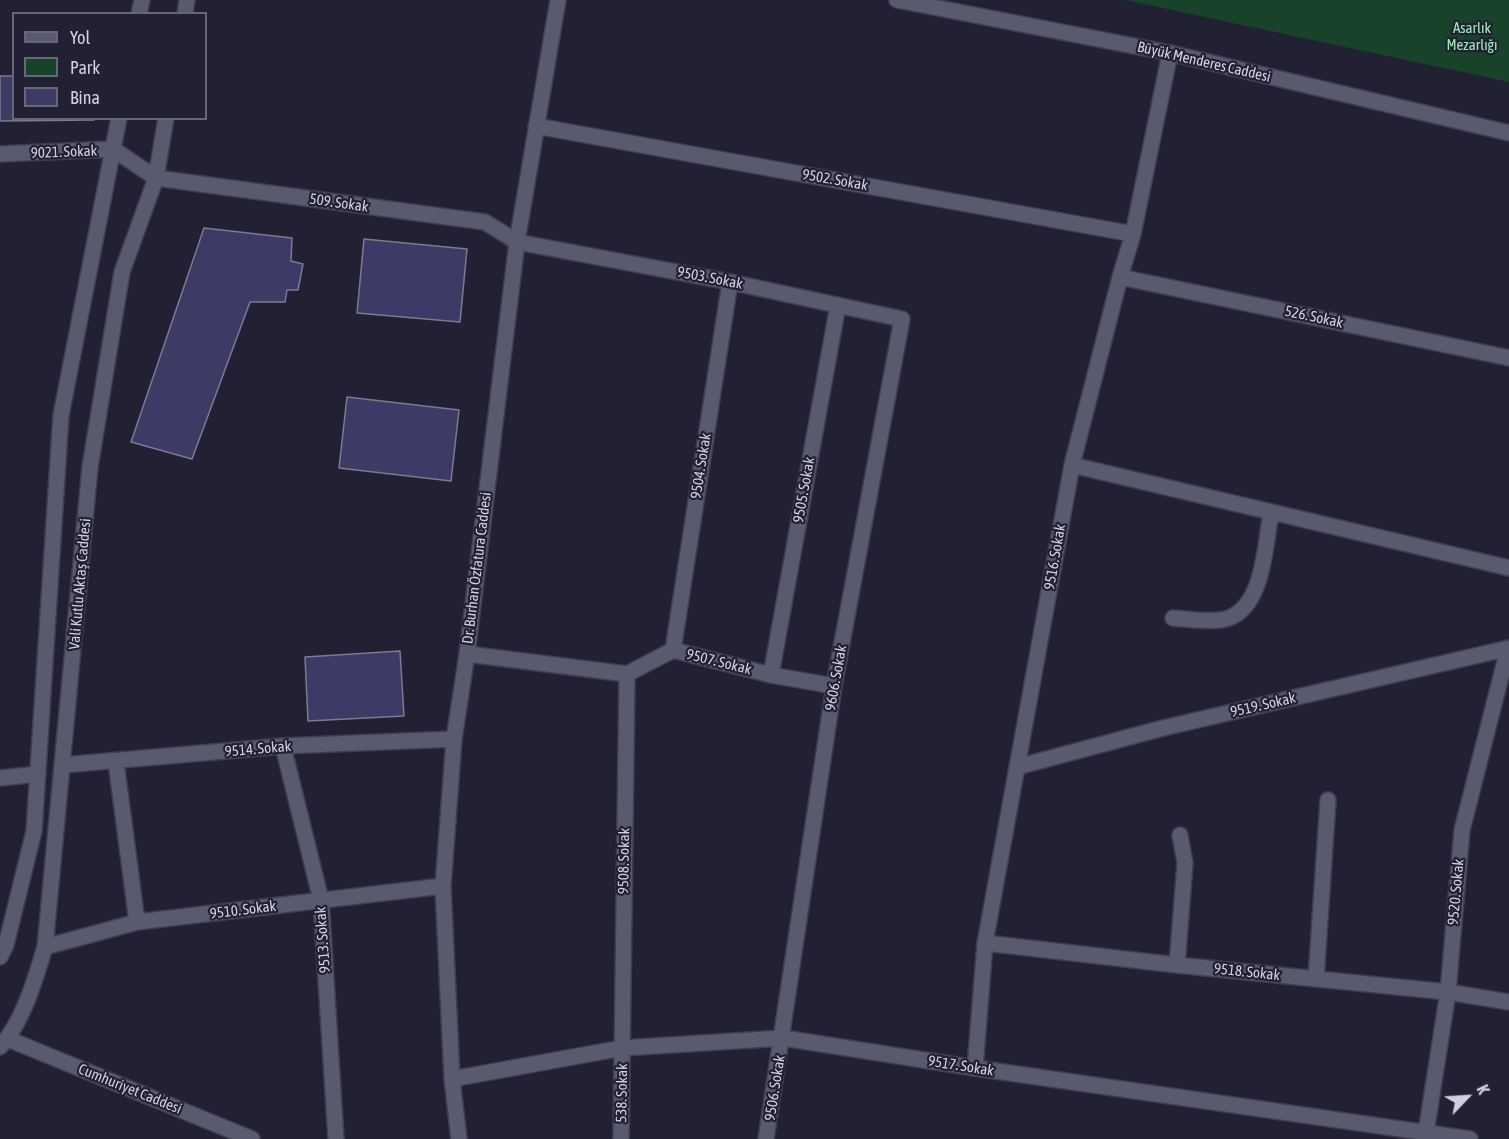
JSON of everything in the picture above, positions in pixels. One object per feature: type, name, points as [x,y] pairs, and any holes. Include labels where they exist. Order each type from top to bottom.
[{"type":"street","name":"Dr. Burhan Özfatura Caddesi","points":[[459,1139],[452,1079],[443,886],[453,739],[467,654],[517,242],[558,0]]},
{"type":"street","name":"Büyük Menderes Caddesi","points":[[897,0],[1170,53],[1509,133]]},
{"type":"street","name":"9516. Sokak","points":[[975,1068],[986,943],[1071,465],[1133,234],[1170,53]]},
{"type":"street","name":"Vali Kutlu Aktaş Caddesi","points":[[0,957],[6,945],[34,831],[61,415],[119,120]]},
{"type":"street","name":"Vali Kutlu Aktaş Caddesi","points":[[3,1040],[33,988],[45,947],[92,455],[122,272],[156,178],[166,120]]},
{"type":"street","name":"9502. Sokak","points":[[537,126],[1133,234]]},
{"type":"street","name":"9021. Sokak","points":[[0,154],[113,150],[156,178]]},
{"type":"street","name":"509. Sokak","points":[[156,178],[486,222],[517,242]]},
{"type":"street","name":"9503. Sokak","points":[[517,242],[730,282],[902,319]]},
{"type":"street","name":"526. Sokak","points":[[1120,277],[1509,358]]},
{"type":"street","name":"9504. Sokak","points":[[673,650],[730,282]]},
{"type":"street","name":"9505. Sokak","points":[[771,675],[838,305]]},
{"type":"street","name":"9606. Sokak","points":[[783,1038],[834,686],[902,319]]},
{"type":"street","points":[[1071,465],[1509,568]]},
{"type":"street","points":[[1173,618],[1221,620],[1248,605],[1257,589],[1271,512]]},
{"type":"street","name":"9519. Sokak","points":[[1017,767],[1163,728],[1509,648]]},
{"type":"street","name":"9520. Sokak","points":[[1426,1136],[1448,992],[1462,830],[1509,648]]},
{"type":"street","name":"9507. Sokak","points":[[627,674],[673,650],[771,675],[834,686]]},
{"type":"street","points":[[467,654],[627,674]]},
{"type":"street","name":"9508. Sokak","points":[[622,1048],[627,674]]},
{"type":"street","name":"9514. Sokak","points":[[63,765],[283,746],[453,739]]},
{"type":"street","name":"9513. Sokak","points":[[283,746],[321,900],[336,1139]]},
{"type":"street","points":[[116,762],[137,922]]},
{"type":"street","points":[[0,778],[38,774]]},
{"type":"street","points":[[1316,979],[1328,800]]},
{"type":"street","points":[[1177,965],[1185,863],[1180,835]]},
{"type":"street","name":"9510. Sokak","points":[[45,947],[137,922],[443,886]]},
{"type":"street","name":"9518. Sokak","points":[[986,943],[1448,992],[1509,1002]]},
{"type":"street","name":"9517. Sokak","points":[[452,1079],[622,1048],[783,1038],[1426,1136],[1470,1139]]},
{"type":"street","name":"9506. Sokak","points":[[766,1139],[783,1038]]},
{"type":"street","name":"Cumhuriyet Caddesi","points":[[3,1040],[252,1139]]},
{"type":"street","name":"538. Sokak","points":[[621,1139],[622,1048]]},
{"type":"green space","name":"Asarlık Mezarlığı","points":[[1125,0],[1509,0],[1509,82]]},
{"type":"building","points":[[0,76],[12,76],[12,120],[94,120],[0,121]]},
{"type":"building","points":[[204,228],[292,238],[291,261],[303,264],[298,290],[287,290],[285,302],[250,302],[192,459],[131,442]]},
{"type":"building","points":[[364,239],[467,249],[460,322],[357,313]]},
{"type":"building","points":[[347,397],[459,410],[451,481],[339,468]]},
{"type":"building","points":[[400,651],[404,716],[308,721],[305,657]]}]
